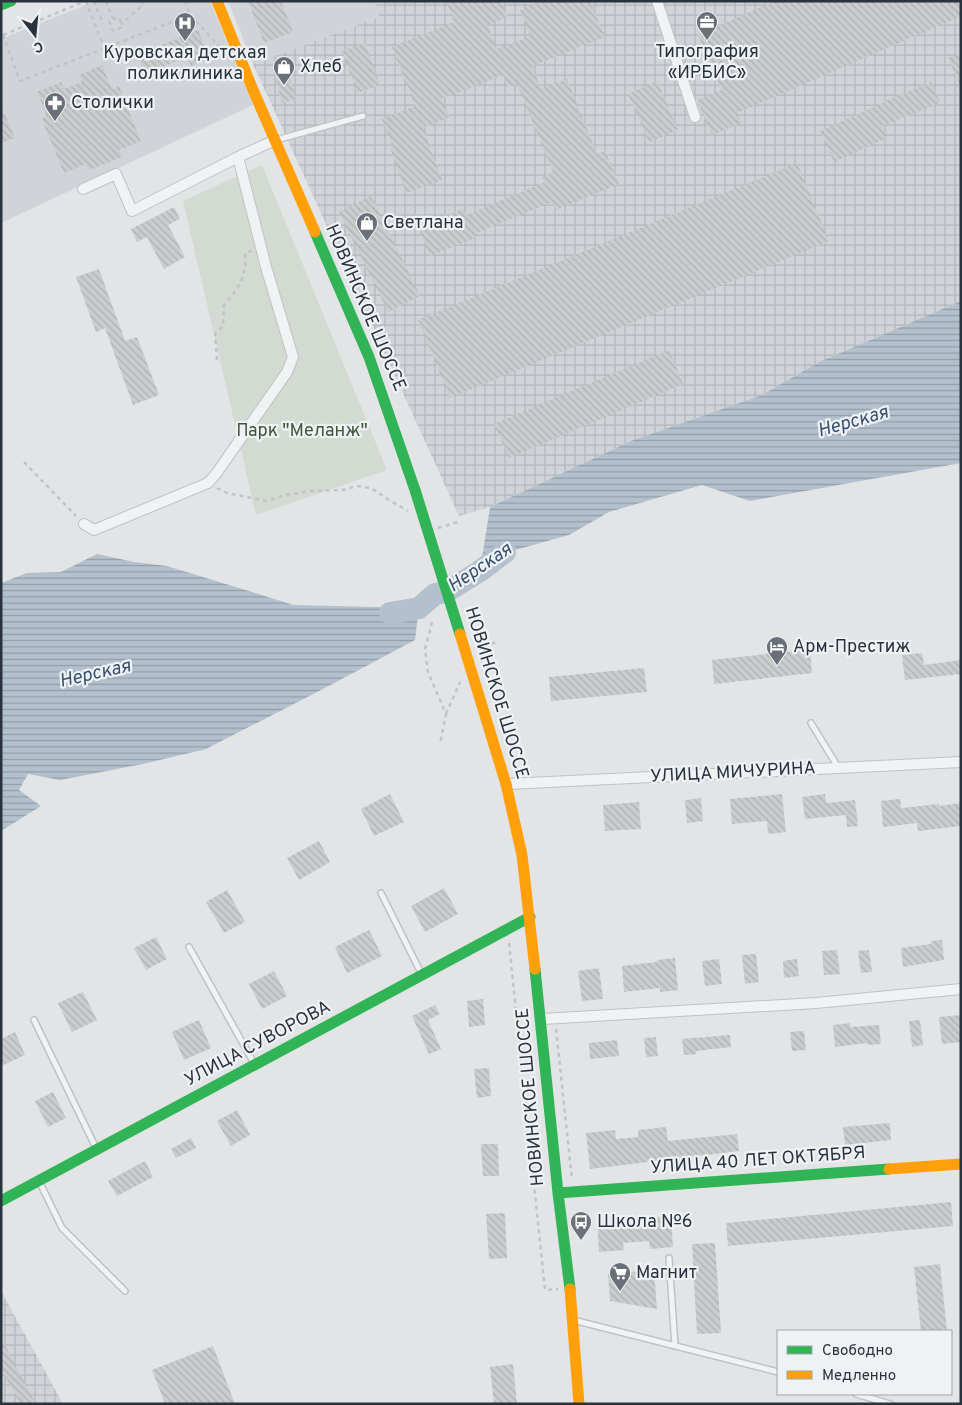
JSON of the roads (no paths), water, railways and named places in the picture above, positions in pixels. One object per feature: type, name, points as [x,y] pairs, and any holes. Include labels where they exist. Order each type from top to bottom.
[{"type":"street","points":[[1,5],[11,1]]},
{"type":"street","name":"НОВИНСКОЕ ШОССЕ","points":[[217,1],[275,140],[370,357],[431,530],[469,650],[506,784],[522,855],[530,917],[542,1019],[558,1193],[570,1288],[579,1404]]},
{"type":"street","points":[[657,1],[695,118]]},
{"type":"street","points":[[83,189],[116,174],[132,211],[275,140]]},
{"type":"street","points":[[84,524],[94,530],[208,483],[287,372],[293,357],[261,248],[238,157]]},
{"type":"street","name":"УЛИЦА МИЧУРИНА","points":[[506,784],[961,762]]},
{"type":"street","name":"УЛИЦА СУВОРОВА","points":[[1,1201],[530,917]]},
{"type":"street","points":[[542,1019],[816,1003],[961,989]]},
{"type":"street","name":"УЛИЦА 40 ЛЕТ ОКТЯБРЯ","points":[[558,1193],[961,1164]]},
{"type":"lane","points":[[275,140],[363,116]]},
{"type":"lane","points":[[811,723],[839,768]]},
{"type":"lane","points":[[381,893],[422,975]]},
{"type":"lane","points":[[189,947],[255,1065]]},
{"type":"lane","points":[[34,1020],[96,1149]]},
{"type":"lane","points":[[39,1180],[62,1228],[125,1291]]},
{"type":"lane","points":[[669,1258],[675,1346]]},
{"type":"lane","points":[[573,1320],[777,1372]]},
{"type":"lane","points":[[859,1395],[890,1404]]},
{"type":"water","points":[[961,301],[961,463],[750,501],[702,485],[609,512],[569,535],[508,552],[480,571],[490,507],[631,441],[762,395],[819,362]]},
{"type":"water","points":[[97,554],[134,562],[167,566],[294,605],[419,608],[415,640],[206,749],[143,764],[60,780],[28,774],[19,790],[41,806],[1,831],[1,583],[27,573],[61,572]]},
{"type":"waterway","name":"Нерская","points":[[390,613],[419,608],[435,594],[446,592],[480,571],[505,552]]},
{"type":"place","name":"Типография «ИРБИС»","points":[[707,41]]},
{"type":"place","name":"Куровская детская поликлиника","points":[[185,42]]},
{"type":"place","name":"Хлеб","points":[[284,86]]},
{"type":"place","name":"Столички","points":[[55,122]]},
{"type":"place","name":"Светлана","points":[[367,242]]},
{"type":"place","name":"Арм-Престиж","points":[[777,666]]},
{"type":"place","name":"Школа №6","points":[[581,1241]]},
{"type":"place","name":"Магнит","points":[[620,1292]]},
{"type":"park label","name":"Парк \"Меланж\"","points":[[302,431]]}]
